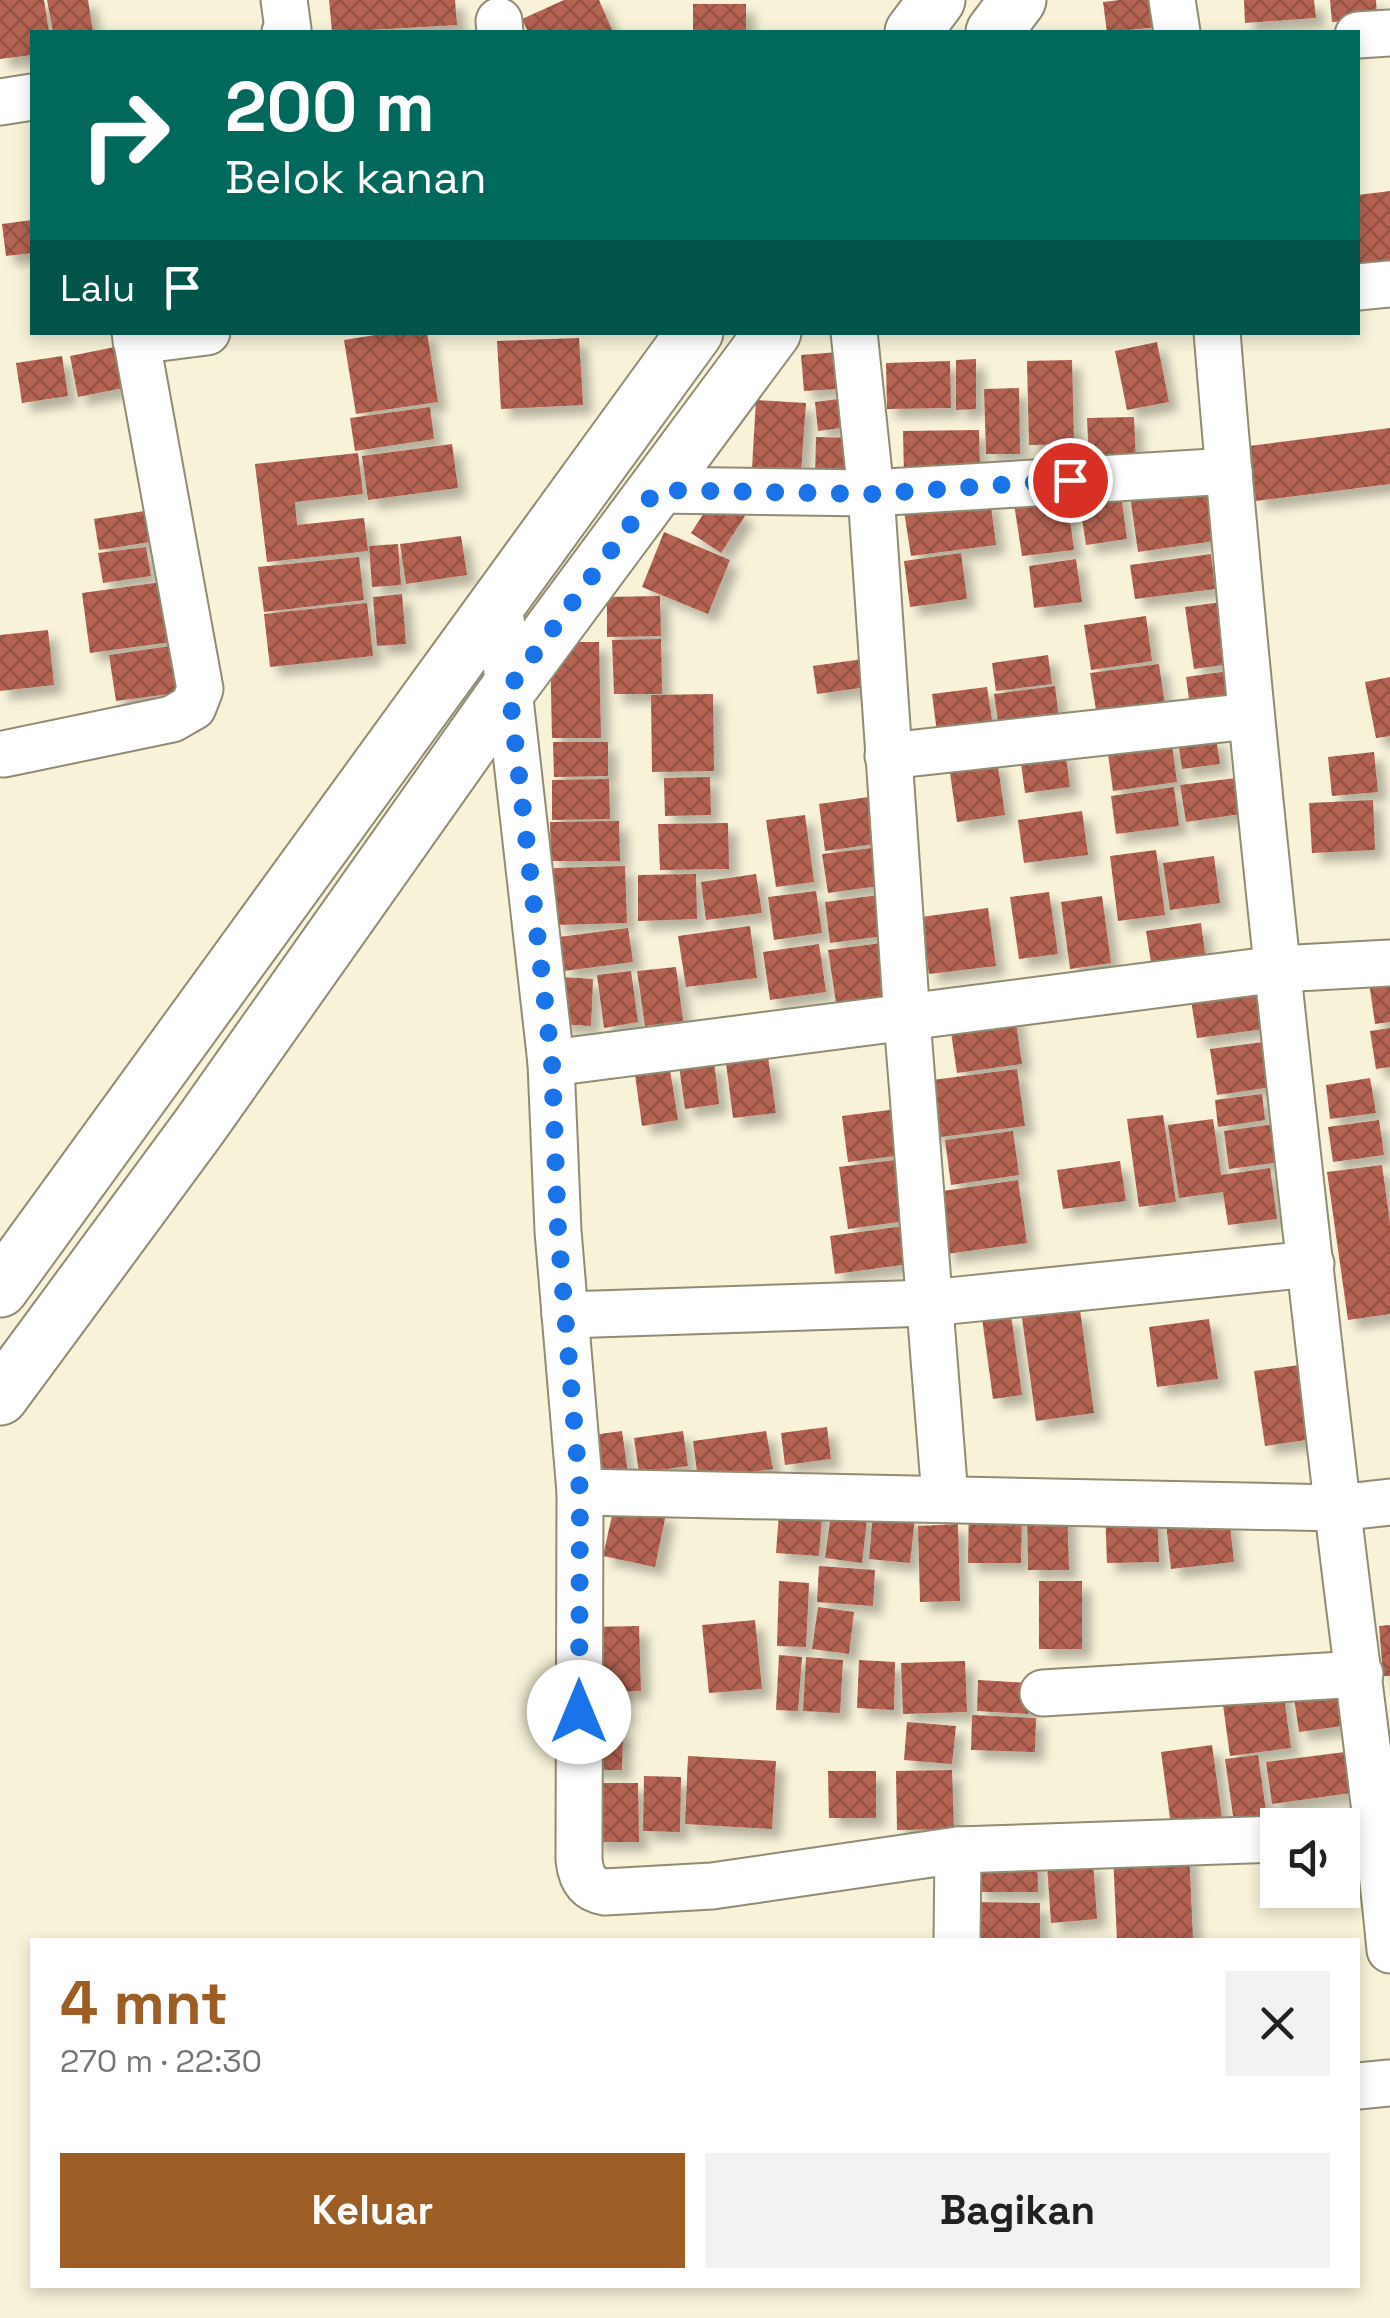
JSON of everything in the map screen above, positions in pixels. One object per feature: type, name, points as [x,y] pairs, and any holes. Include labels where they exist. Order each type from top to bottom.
[{"type":"street","points":[[284,0],[287,30]]},
{"type":"street","points":[[914,30],[937,0]]},
{"type":"street","points":[[996,30],[1018,0]]},
{"type":"street","points":[[1172,0],[1176,30]]},
{"type":"street","points":[[1360,35],[1390,33]]},
{"type":"street","points":[[0,102],[30,96]]},
{"type":"street","points":[[1360,287],[1390,284]]},
{"type":"street","points":[[4,754],[172,719],[193,707],[200,690],[136,337],[165,335]]},
{"type":"street","points":[[0,1288],[693,335]]},
{"type":"street","points":[[0,1397],[198,1127],[509,688],[771,335]]},
{"type":"street","points":[[854,335],[872,494],[907,1019],[945,1497]]},
{"type":"street","points":[[1218,335],[1250,716],[1360,1674],[1361,1836],[1390,1950]]},
{"type":"street","points":[[656,490],[872,494],[1229,471]]},
{"type":"street","points":[[500,601],[552,1063],[565,1315],[580,1492],[579,1860],[585,1883],[605,1892],[712,1886],[958,1850],[1260,1840]]},
{"type":"street","points":[[888,756],[1250,716]]},
{"type":"street","points":[[552,1063],[1278,969],[1390,963]]},
{"type":"street","points":[[565,1315],[929,1303],[1310,1264]]},
{"type":"street","points":[[580,1492],[1338,1508],[1390,1502]]},
{"type":"street","points":[[1043,1693],[1360,1674]]},
{"type":"street","points":[[957,1938],[958,1850]]},
{"type":"street","points":[[1360,2086],[1390,2083]]},
{"type":"building","points":[[0,0],[44,0],[49,30],[30,30],[30,55],[0,59]]},
{"type":"building","points":[[47,0],[88,0],[93,30],[53,30]]},
{"type":"building","points":[[329,0],[455,0],[457,25],[332,30]]},
{"type":"building","points":[[564,0],[599,0],[612,30],[527,30],[522,19]]},
{"type":"building","points":[[1155,0],[1158,27],[1107,30],[1103,2]]},
{"type":"building","points":[[1244,0],[1314,0],[1316,18],[1245,23]]},
{"type":"building","points":[[1330,0],[1376,0],[1377,19],[1332,22]]},
{"type":"building","points":[[693,4],[746,4],[746,30],[693,30]]},
{"type":"building","points":[[1390,191],[1390,261],[1360,264],[1360,195]]},
{"type":"building","points":[[30,220],[30,253],[6,256],[2,224]]},
{"type":"building","points":[[375,335],[427,335],[438,402],[356,414],[344,340]]},
{"type":"building","points":[[579,338],[583,405],[501,409],[497,341]]},
{"type":"building","points":[[1157,342],[1169,402],[1127,410],[1115,351]]},
{"type":"building","points":[[125,345],[133,386],[78,397],[70,356]]},
{"type":"building","points":[[851,351],[853,388],[804,391],[801,355]]},
{"type":"building","points":[[62,356],[68,396],[22,403],[16,363]]},
{"type":"building","points":[[976,359],[976,409],[956,410],[956,360]]},
{"type":"building","points":[[1072,360],[1074,444],[1029,445],[1027,361]]},
{"type":"building","points":[[950,361],[951,408],[887,409],[886,363]]},
{"type":"building","points":[[1019,388],[1020,454],[986,454],[984,389]]},
{"type":"building","points":[[854,397],[857,426],[818,431],[815,402]]},
{"type":"building","points":[[756,400],[806,403],[801,471],[752,468]]},
{"type":"building","points":[[430,407],[434,439],[355,451],[350,418]]},
{"type":"building","points":[[1134,417],[1136,463],[1089,463],[1087,418]]},
{"type":"building","points":[[1390,428],[1390,484],[1256,501],[1249,446]]},
{"type":"building","points":[[979,430],[980,474],[904,475],[903,431]]},
{"type":"building","points":[[816,437],[856,438],[855,478],[815,477]]},
{"type":"building","points":[[452,444],[458,488],[368,500],[362,456]]},
{"type":"building","points":[[358,453],[363,494],[295,502],[297,525],[364,518],[368,551],[267,562],[255,464]]},
{"type":"building","points":[[1206,479],[1214,541],[1138,552],[1129,489]]},
{"type":"building","points":[[1120,488],[1127,539],[1086,545],[1078,493]]},
{"type":"building","points":[[1066,490],[1074,550],[1022,556],[1013,497]]},
{"type":"building","points":[[715,496],[745,516],[721,553],[691,533]]},
{"type":"building","points":[[990,499],[996,545],[911,556],[904,511]]},
{"type":"building","points":[[157,509],[163,540],[99,550],[94,519]]},
{"type":"building","points":[[664,532],[730,560],[708,614],[642,587]]},
{"type":"building","points":[[461,536],[467,575],[406,584],[400,544]]},
{"type":"building","points":[[398,544],[401,585],[372,587],[369,546]]},
{"type":"building","points":[[146,547],[151,576],[103,583],[98,553]]},
{"type":"building","points":[[961,553],[967,599],[910,607],[904,561]]},
{"type":"building","points":[[1211,554],[1215,589],[1135,599],[1130,565]]},
{"type":"building","points":[[359,557],[364,600],[264,612],[258,567]]},
{"type":"building","points":[[1076,559],[1082,602],[1034,608],[1029,566]]},
{"type":"building","points":[[169,581],[179,641],[90,653],[82,593]]},
{"type":"building","points":[[402,594],[406,644],[377,646],[373,597]]},
{"type":"building","points":[[660,596],[661,636],[607,637],[607,597]]},
{"type":"building","points":[[1236,600],[1245,662],[1194,669],[1185,607]]},
{"type":"building","points":[[367,603],[373,656],[270,667],[264,614]]},
{"type":"building","points":[[1146,616],[1152,661],[1091,670],[1084,625]]},
{"type":"building","points":[[48,630],[54,685],[0,691],[0,635]]},
{"type":"building","points":[[661,639],[662,694],[614,694],[612,640]]},
{"type":"building","points":[[550,642],[599,642],[601,738],[552,738]]},
{"type":"building","points":[[177,645],[184,692],[116,701],[109,655]]},
{"type":"building","points":[[1048,655],[1052,684],[996,691],[992,663]]},
{"type":"building","points":[[863,659],[867,687],[817,694],[813,666]]},
{"type":"building","points":[[1159,664],[1166,713],[1098,722],[1090,673]]},
{"type":"building","points":[[1243,669],[1248,705],[1191,713],[1186,677]]},
{"type":"building","points":[[1390,677],[1390,736],[1376,738],[1365,682]]},
{"type":"building","points":[[1055,686],[1060,727],[1000,735],[994,694]]},
{"type":"building","points":[[987,687],[994,733],[938,740],[932,694]]},
{"type":"building","points":[[713,694],[714,771],[652,772],[651,695]]},
{"type":"building","points":[[1216,737],[1220,764],[1182,769],[1178,742]]},
{"type":"building","points":[[1171,738],[1177,782],[1113,791],[1107,747]]},
{"type":"building","points":[[553,742],[608,742],[608,776],[554,777]]},
{"type":"building","points":[[1065,750],[1070,787],[1025,793],[1020,756]]},
{"type":"building","points":[[1374,752],[1378,792],[1332,796],[1328,757]]},
{"type":"building","points":[[997,760],[1005,815],[957,822],[949,766]]},
{"type":"building","points":[[710,777],[711,815],[665,816],[664,778]]},
{"type":"building","points":[[1236,778],[1241,814],[1186,822],[1180,785]]},
{"type":"building","points":[[609,779],[610,819],[552,820],[552,780]]},
{"type":"building","points":[[1174,787],[1179,826],[1116,834],[1111,796]]},
{"type":"building","points":[[876,796],[882,843],[825,851],[819,804]]},
{"type":"building","points":[[1373,800],[1375,850],[1312,853],[1309,803]]},
{"type":"building","points":[[1082,811],[1088,855],[1024,863],[1018,820]]},
{"type":"building","points":[[805,815],[814,882],[776,887],[766,820]]},
{"type":"building","points":[[619,821],[620,861],[551,861],[550,822]]},
{"type":"building","points":[[728,823],[729,869],[660,870],[658,824]]},
{"type":"building","points":[[881,847],[886,885],[828,893],[822,854]]},
{"type":"building","points":[[1156,850],[1165,915],[1118,921],[1110,856]]},
{"type":"building","points":[[1214,856],[1220,903],[1170,910],[1163,863]]},
{"type":"building","points":[[625,866],[627,923],[555,925],[554,868]]},
{"type":"building","points":[[696,874],[697,919],[638,921],[638,875]]},
{"type":"building","points":[[756,874],[762,913],[706,920],[701,882]]},
{"type":"building","points":[[816,891],[822,933],[774,940],[768,897]]},
{"type":"building","points":[[1049,892],[1058,954],[1019,959],[1010,897]]},
{"type":"building","points":[[887,894],[892,935],[830,943],[825,902]]},
{"type":"building","points":[[1102,896],[1111,963],[1070,969],[1061,902]]},
{"type":"building","points":[[988,908],[996,966],[929,974],[921,917]]},
{"type":"building","points":[[1201,923],[1207,968],[1153,975],[1146,931]]},
{"type":"building","points":[[750,926],[757,978],[686,987],[678,936]]},
{"type":"building","points":[[628,928],[633,962],[564,971],[559,937]]},
{"type":"building","points":[[889,942],[897,995],[836,1003],[828,950]]},
{"type":"building","points":[[819,944],[826,992],[770,1000],[763,952]]},
{"type":"building","points":[[676,967],[683,1021],[645,1026],[637,971]]},
{"type":"building","points":[[631,971],[638,1022],[604,1028],[597,975]]},
{"type":"building","points":[[562,977],[593,979],[591,1026],[559,1024]]},
{"type":"building","points":[[1390,979],[1390,1022],[1375,1024],[1369,982]]},
{"type":"building","points":[[1265,989],[1271,1028],[1197,1038],[1191,1000]]},
{"type":"building","points":[[1014,1010],[1022,1064],[957,1073],[949,1019]]},
{"type":"building","points":[[1390,1028],[1390,1067],[1376,1069],[1370,1031]]},
{"type":"building","points":[[1278,1040],[1285,1085],[1217,1095],[1210,1049]]},
{"type":"building","points":[[768,1057],[776,1113],[733,1118],[726,1063]]},
{"type":"building","points":[[714,1061],[719,1104],[685,1109],[679,1066]]},
{"type":"building","points":[[1017,1069],[1025,1126],[933,1138],[925,1081]]},
{"type":"building","points":[[670,1070],[678,1120],[642,1126],[635,1074]]},
{"type":"building","points":[[1370,1078],[1376,1113],[1330,1119],[1326,1085]]},
{"type":"building","points":[[1262,1094],[1265,1120],[1218,1127],[1215,1100]]},
{"type":"building","points":[[905,1108],[911,1154],[848,1162],[842,1116]]},
{"type":"building","points":[[1163,1115],[1176,1202],[1139,1207],[1127,1119]]},
{"type":"building","points":[[1213,1119],[1221,1175],[1270,1168],[1277,1219],[1228,1225],[1223,1192],[1179,1198],[1168,1125]]},
{"type":"building","points":[[1379,1120],[1384,1155],[1333,1162],[1328,1127]]},
{"type":"building","points":[[1289,1122],[1295,1160],[1229,1169],[1224,1131]]},
{"type":"building","points":[[1013,1131],[1019,1175],[951,1185],[945,1140]]},
{"type":"building","points":[[911,1158],[920,1219],[848,1229],[839,1167]]},
{"type":"building","points":[[1120,1161],[1126,1201],[1063,1209],[1057,1170]]},
{"type":"building","points":[[1382,1165],[1390,1223],[1390,1314],[1348,1320],[1327,1172]]},
{"type":"building","points":[[1018,1180],[1027,1243],[946,1254],[936,1192]]},
{"type":"building","points":[[904,1226],[909,1264],[835,1274],[830,1236]]},
{"type":"building","points":[[1080,1310],[1094,1413],[1036,1421],[1022,1318]]},
{"type":"building","points":[[1011,1315],[1022,1395],[993,1399],[982,1318]]},
{"type":"building","points":[[1209,1319],[1218,1379],[1157,1387],[1149,1327]]},
{"type":"building","points":[[1308,1364],[1319,1438],[1265,1446],[1254,1371]]},
{"type":"building","points":[[827,1427],[831,1459],[785,1465],[781,1433]]},
{"type":"building","points":[[622,1431],[628,1474],[592,1479],[585,1436]]},
{"type":"building","points":[[683,1431],[688,1466],[639,1473],[634,1438]]},
{"type":"building","points":[[766,1431],[773,1469],[698,1480],[693,1441]]},
{"type":"building","points":[[780,1501],[823,1504],[819,1556],[776,1553]]},
{"type":"building","points":[[615,1502],[666,1514],[655,1567],[603,1556]]},
{"type":"building","points":[[969,1504],[1022,1506],[1021,1563],[968,1563]]},
{"type":"building","points":[[832,1506],[868,1511],[862,1563],[825,1558]]},
{"type":"building","points":[[1027,1507],[1067,1507],[1069,1570],[1028,1570]]},
{"type":"building","points":[[1157,1509],[1159,1562],[1107,1563],[1105,1510]]},
{"type":"building","points":[[873,1512],[915,1517],[910,1563],[869,1559]]},
{"type":"building","points":[[1229,1517],[1234,1562],[1171,1569],[1166,1524]]},
{"type":"building","points":[[958,1524],[960,1601],[920,1602],[918,1526]]},
{"type":"building","points":[[819,1566],[875,1570],[873,1606],[817,1602]]},
{"type":"building","points":[[779,1581],[809,1583],[806,1647],[777,1646]]},
{"type":"building","points":[[1039,1581],[1082,1581],[1082,1649],[1039,1649]]},
{"type":"building","points":[[818,1607],[854,1612],[849,1654],[812,1649]]},
{"type":"building","points":[[755,1620],[762,1689],[709,1693],[702,1625]]},
{"type":"building","points":[[1390,1625],[1390,1676],[1383,1676],[1379,1626]]},
{"type":"building","points":[[639,1626],[641,1691],[592,1692],[590,1627]]},
{"type":"building","points":[[779,1655],[802,1657],[798,1711],[776,1710]]},
{"type":"building","points":[[806,1657],[843,1660],[840,1713],[803,1711]]},
{"type":"building","points":[[859,1660],[895,1662],[894,1710],[857,1708]]},
{"type":"building","points":[[965,1661],[967,1712],[903,1714],[901,1663]]},
{"type":"building","points":[[978,1680],[1030,1683],[1028,1714],[977,1711]]},
{"type":"building","points":[[1282,1682],[1291,1748],[1230,1756],[1221,1690]]},
{"type":"building","points":[[1358,1682],[1364,1723],[1299,1732],[1293,1691]]},
{"type":"building","points":[[972,1715],[1036,1718],[1035,1752],[971,1750]]},
{"type":"building","points":[[907,1722],[956,1726],[952,1764],[904,1760]]},
{"type":"building","points":[[584,1729],[623,1730],[622,1770],[584,1770]]},
{"type":"building","points":[[1212,1745],[1224,1833],[1173,1840],[1161,1752]]},
{"type":"building","points":[[1345,1752],[1351,1793],[1272,1804],[1266,1762]]},
{"type":"building","points":[[1258,1755],[1266,1808],[1260,1808],[1260,1819],[1234,1823],[1225,1759]]},
{"type":"building","points":[[688,1756],[776,1761],[772,1829],[685,1824]]},
{"type":"building","points":[[952,1770],[954,1829],[897,1830],[896,1771]]},
{"type":"building","points":[[828,1771],[876,1771],[876,1818],[829,1818]]},
{"type":"building","points":[[644,1776],[681,1777],[680,1832],[643,1831]]},
{"type":"building","points":[[593,1783],[638,1783],[639,1842],[593,1842]]},
{"type":"building","points":[[1037,1850],[1038,1892],[977,1892],[977,1851]]},
{"type":"building","points":[[1189,1852],[1193,1938],[1117,1938],[1113,1855]]},
{"type":"building","points":[[1093,1862],[1097,1919],[1051,1923],[1047,1865]]},
{"type":"building","points":[[973,1902],[1040,1903],[1040,1938],[972,1938]]},
{"type":"route","points":[[579,1712],[580,1492],[558,1230],[552,1063],[509,688],[656,490],[872,494],[1070,480]]}]
